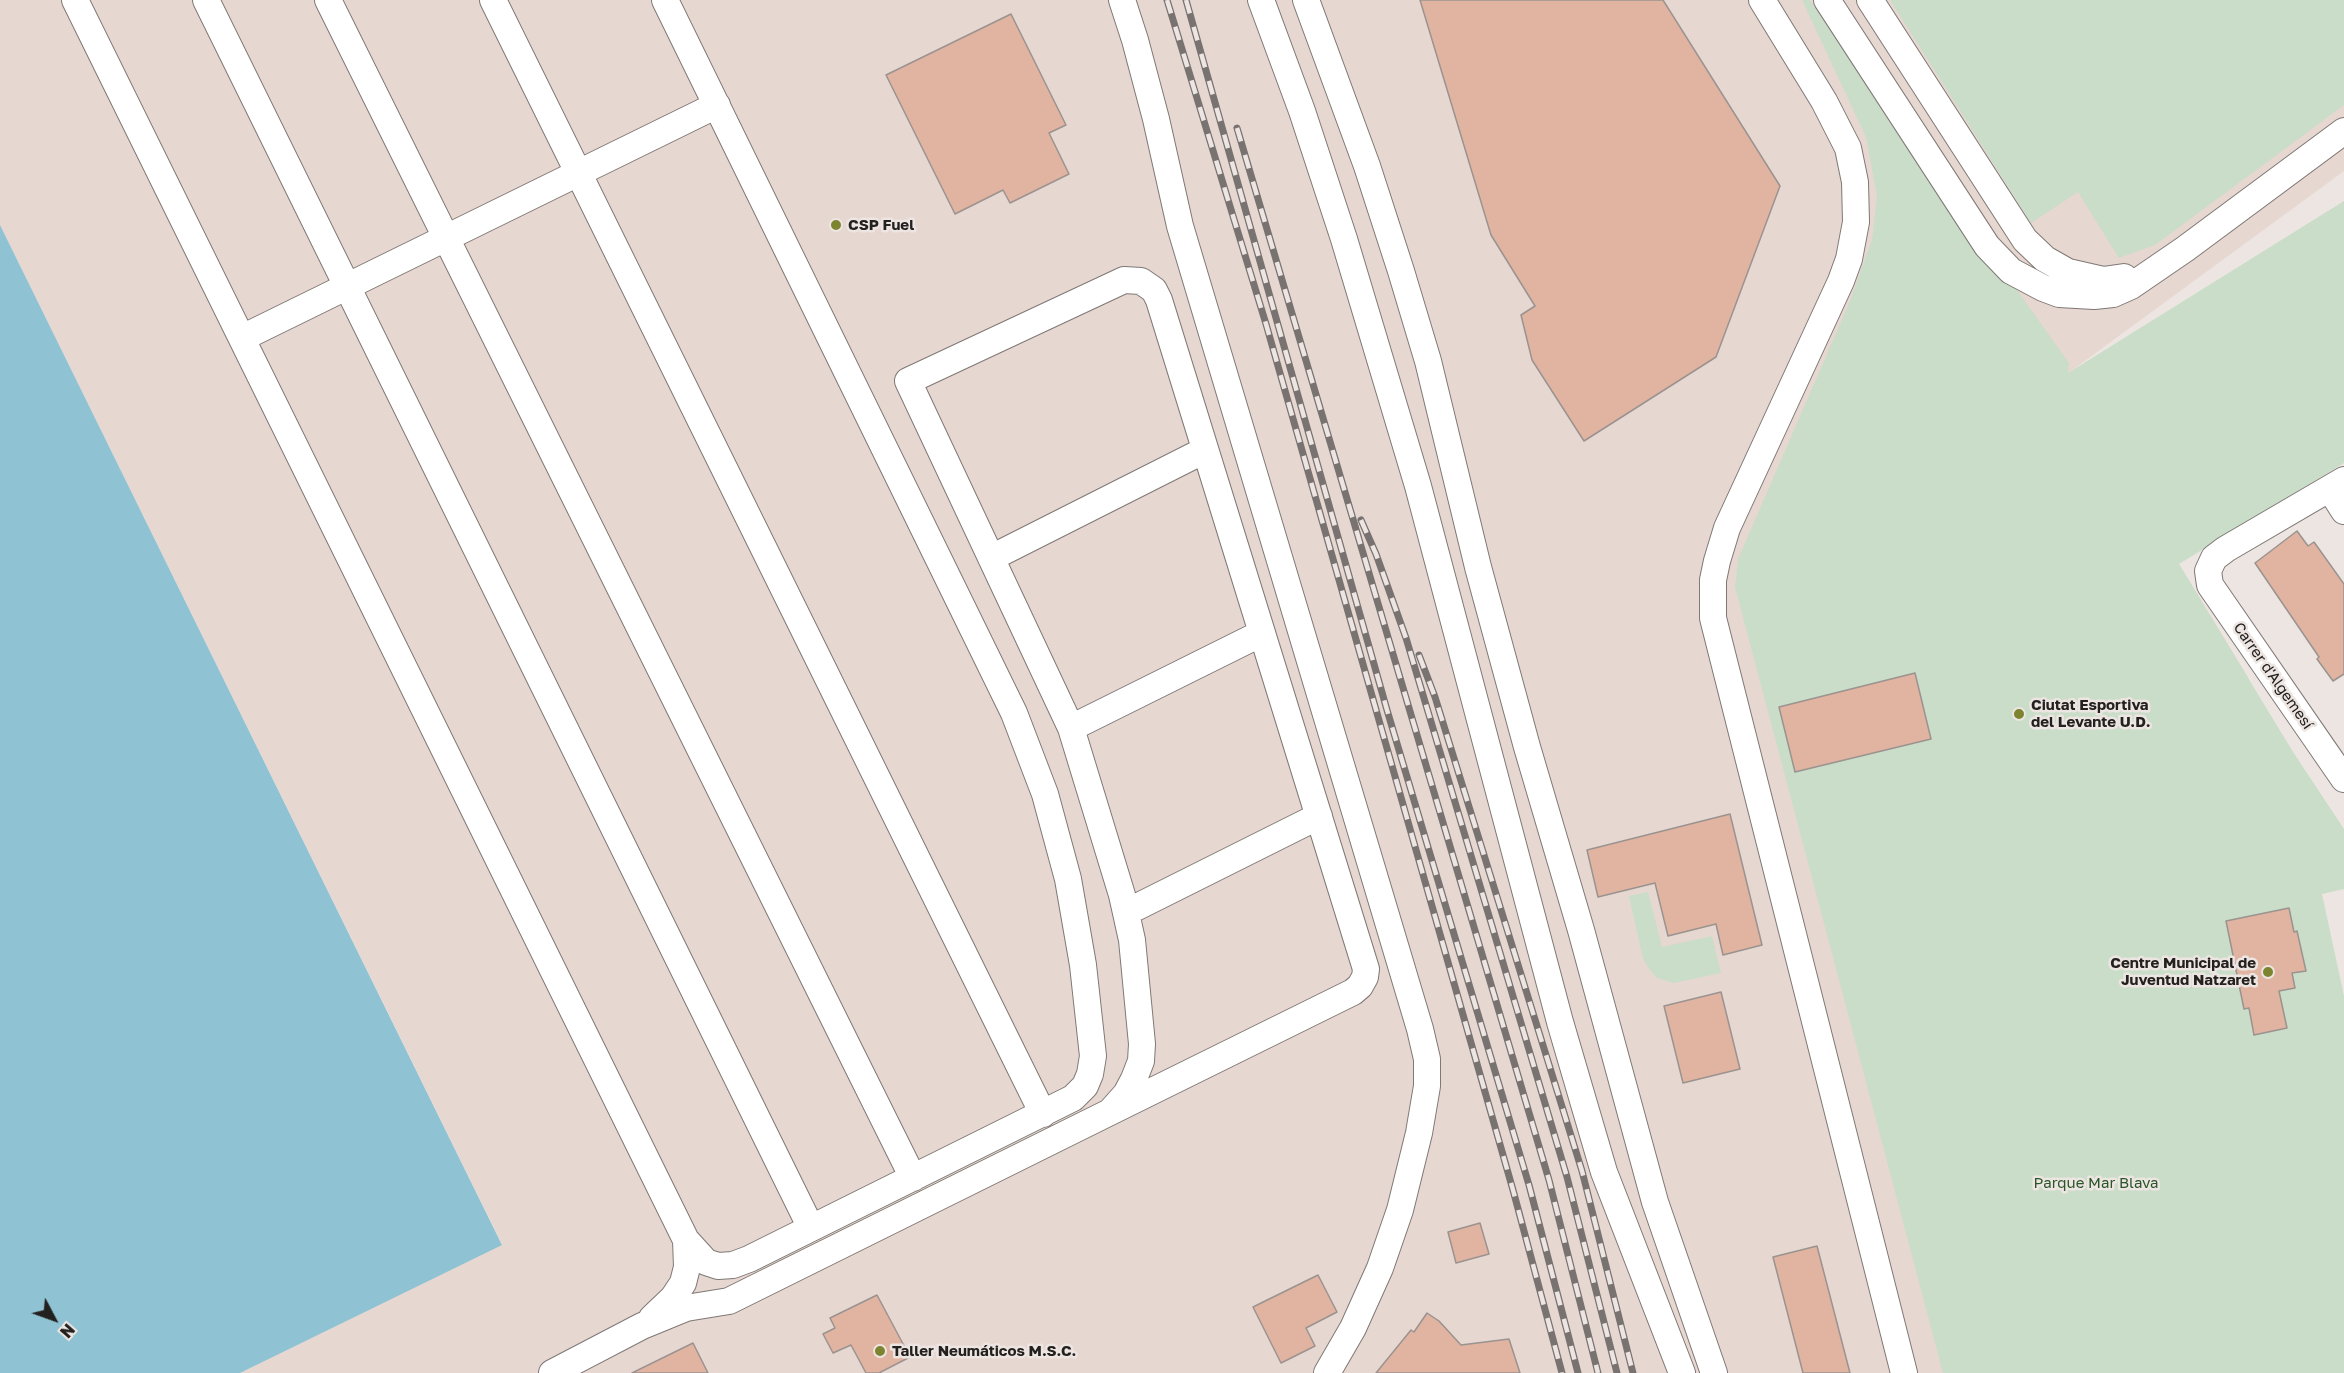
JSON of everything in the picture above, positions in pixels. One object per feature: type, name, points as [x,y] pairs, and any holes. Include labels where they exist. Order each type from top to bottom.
[{"type":"street","points":[[75,0],[686,1240],[706,1262],[718,1266],[733,1265],[1073,1098],[1085,1086],[1093,1056],[1077,922],[1058,838],[1045,794],[1014,713],[665,0]]},
{"type":"street","points":[[206,0],[811,1228]]},
{"type":"street","points":[[328,0],[913,1178]]},
{"type":"street","points":[[492,0],[1043,1114]]},
{"type":"street","points":[[1122,0],[1150,96],[1183,237],[1420,1029],[1426,1059],[1427,1086],[1419,1133],[1400,1210],[1380,1268],[1353,1328],[1327,1373]]},
{"type":"street","points":[[1261,0],[1302,111],[1341,228],[1418,486],[1557,1011],[1604,1172],[1682,1373]]},
{"type":"street","points":[[1306,0],[1367,166],[1428,361],[1478,567],[1655,1202],[1714,1373]]},
{"type":"street","points":[[1762,0],[1824,101],[1848,148],[1855,182],[1856,222],[1849,260],[1841,281],[1727,528],[1713,580],[1713,618],[1904,1373]]},
{"type":"street","points":[[1827,0],[1987,246],[2011,271],[2060,294],[2076,296],[2113,294],[2131,286],[2185,249],[2344,131]]},
{"type":"street","points":[[1870,0],[2018,230],[2045,259],[2079,276],[2103,280],[2130,276],[2185,249]]},
{"type":"street","points":[[242,338],[717,105]]},
{"type":"street","points":[[552,1373],[642,1326],[686,1308],[729,1301],[1353,992],[1365,977],[1366,969],[1159,300],[1154,290],[1141,281],[1124,280],[908,381],[1071,728],[1126,910],[1135,960],[1142,1044],[1141,1061],[1126,1094],[1110,1112]]},
{"type":"street","points":[[991,558],[1205,450]]},
{"type":"street","points":[[2337,484],[2344,511]]},
{"type":"street","name":"Carrer d'Algemesí","points":[[2337,484],[2226,549],[2214,558],[2208,571],[2210,585],[2344,778]]},
{"type":"street","points":[[1071,728],[1262,633]]},
{"type":"street","points":[[1126,910],[1137,908],[1319,816]]},
{"type":"street","points":[[642,1326],[673,1298],[683,1283],[687,1267],[686,1240]]},
{"type":"street","points":[[1686,1295],[1724,1373]]},
{"type":"shaded area","points":[[0,0],[2344,0],[2344,171],[2067,374],[2248,677],[1949,1373],[240,1373],[502,1244],[0,225]]},
{"type":"green space","name":"Ciutat Esportiva del Levante U.D.","points":[[1802,0],[1810,0],[2069,363],[2068,373],[2344,201],[2344,463],[2179,564],[2293,752],[2344,829],[2344,889],[2322,894],[2344,996],[2344,1373],[1943,1373],[1735,587],[1738,559],[1850,301],[1872,240],[1877,196],[1866,137]]},
{"type":"green space","points":[[1890,0],[2344,0],[2344,105],[2155,245],[2119,258],[2078,192],[2031,223]]},
{"type":"green space","points":[[1648,892],[1662,947],[1712,936],[1721,973],[1674,983],[1657,978],[1643,959],[1629,896]]},
{"type":"water","points":[[0,225],[502,1245],[240,1373],[0,1373]]},
{"type":"building","points":[[1420,0],[1663,0],[1780,186],[1716,357],[1584,441],[1532,360],[1521,315],[1535,306],[1491,235]]},
{"type":"building","points":[[1011,14],[1066,125],[1049,133],[1069,174],[1010,203],[1003,190],[955,214],[886,75]]},
{"type":"building","points":[[2297,531],[2308,546],[2314,542],[2344,584],[2344,674],[2333,681],[2255,563]]},
{"type":"building","points":[[1915,673],[1931,739],[1795,772],[1779,707]]},
{"type":"building","points":[[1730,814],[1762,945],[1723,955],[1716,924],[1668,936],[1655,883],[1598,897],[1587,850]]},
{"type":"building","name":"Centre Municipal de Juventud Natzaret","points":[[2289,908],[2306,971],[2292,973],[2295,988],[2279,991],[2287,1028],[2254,1035],[2249,1008],[2244,1009],[2226,921]]},
{"type":"building","points":[[1721,992],[1740,1069],[1683,1083],[1664,1006]]},
{"type":"building","points":[[1480,1223],[1489,1254],[1456,1263],[1448,1232]]},
{"type":"building","points":[[1817,1246],[1850,1373],[1803,1373],[1773,1257]]},
{"type":"building","points":[[1318,1275],[1337,1312],[1306,1328],[1315,1346],[1281,1363],[1253,1307]]},
{"type":"building","points":[[877,1295],[910,1357],[879,1373],[866,1373],[851,1345],[833,1353],[823,1334],[835,1328],[830,1318]]},
{"type":"building","points":[[1427,1313],[1439,1321],[1461,1345],[1509,1339],[1520,1373],[1376,1373],[1411,1330],[1414,1332]]},
{"type":"building","points":[[693,1343],[708,1373],[632,1373]]},
{"type":"railway","points":[[1167,0],[1266,324],[1513,1190],[1562,1373]]},
{"type":"railway","points":[[1186,0],[1387,710],[1529,1185],[1578,1373]]},
{"type":"railway","points":[[1237,128],[1549,1180],[1598,1373]]},
{"type":"railway","points":[[1361,520],[1376,554],[1406,638],[1567,1177],[1617,1373]]},
{"type":"railway","points":[[1419,655],[1435,697],[1582,1171],[1633,1373]]},
{"type":"place","name":"CSP Fuel","points":[[836,225]]},
{"type":"place","name":"Ciutat Esportiva del Levante U.D.","points":[[2019,714]]},
{"type":"place","name":"Centre Municipal de Juventud Natzaret","points":[[2268,972]]},
{"type":"place","name":"Taller Neumáticos M.S.C.","points":[[880,1351]]},
{"type":"park label","name":"Parque Mar Blava","points":[[2096,1183]]}]
